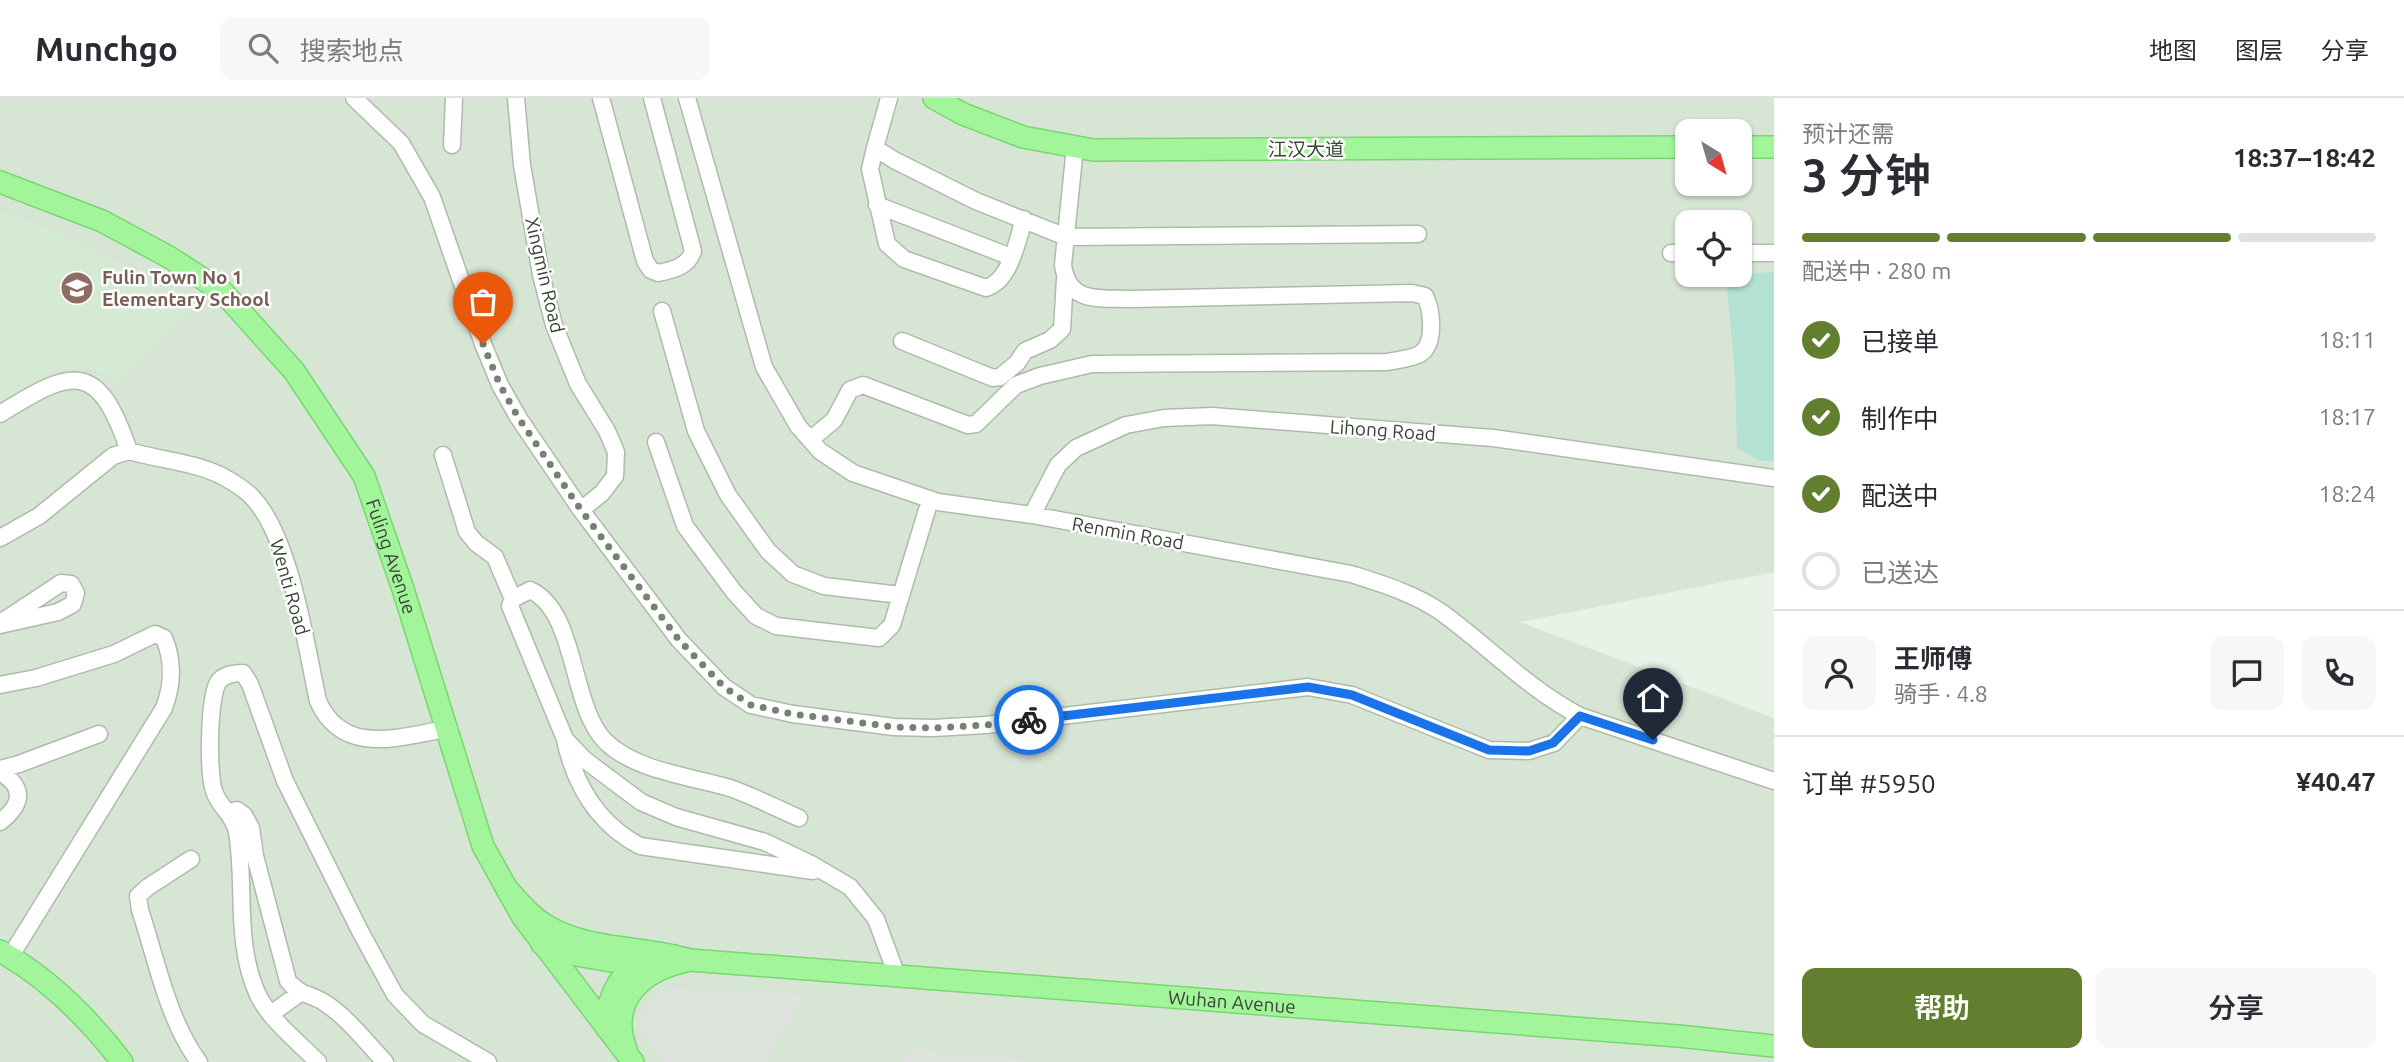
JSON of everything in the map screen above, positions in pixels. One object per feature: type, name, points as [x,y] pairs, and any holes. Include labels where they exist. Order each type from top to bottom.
[{"type":"main road","name":"江汉大道","points":[[934,98],[963,114],[1023,136],[1093,150],[1675,147]]},
{"type":"main road","points":[[1752,148],[1773,149]]},
{"type":"main road","name":"Fuling Avenue","points":[[0,182],[102,221],[169,257],[223,292],[294,371],[364,476],[403,589],[483,846],[542,944],[606,1027],[626,1060]]},
{"type":"main road","points":[[507,889],[525,909],[545,925],[567,936],[689,960]]},
{"type":"main road","points":[[542,944],[565,953],[611,961],[640,955],[689,960]]},
{"type":"main road","points":[[5,954],[73,1007],[99,1032],[121,1062]]},
{"type":"main road","points":[[606,1027],[606,1011],[613,992],[628,969],[637,962],[650,958],[689,960]]},
{"type":"main road","points":[[626,1060],[619,1032],[621,1016],[629,995],[638,984],[664,966],[689,960]]},
{"type":"main road","name":"Wuhan Avenue","points":[[689,960],[1678,1036],[1774,1046]]},
{"type":"street","points":[[354,98],[401,143],[432,197],[483,344],[500,385],[518,417],[581,510],[679,640],[724,687],[751,705],[793,714],[894,727],[973,726],[1308,687],[1352,695],[1489,750],[1529,751],[1553,743],[1580,716]]},
{"type":"street","points":[[452,145],[454,98]]},
{"type":"street","name":"Xingmin Road","points":[[516,98],[522,165],[541,275],[554,325],[578,384],[607,431],[616,452],[615,475],[602,493],[581,510]]},
{"type":"street","points":[[601,98],[645,261],[651,270],[658,273],[683,265],[691,259],[693,251],[653,98]]},
{"type":"street","name":"Renmin Road","points":[[687,98],[764,367],[798,426],[820,451],[853,473],[930,500],[1032,515],[1351,574],[1400,589],[1439,611],[1554,702],[1580,716],[1774,781]]},
{"type":"street","points":[[889,98],[870,169],[887,244],[904,260],[986,288],[996,285],[1011,257],[1024,219]]},
{"type":"street","points":[[902,341],[993,377],[1000,377],[1017,363],[1025,351],[1051,340],[1062,329],[1065,279],[1063,265],[1075,147]]},
{"type":"street","points":[[876,148],[894,160],[976,201],[1066,237],[1418,234]]},
{"type":"street","points":[[877,205],[1011,257]]},
{"type":"street","points":[[1752,253],[1774,253]]},
{"type":"street","points":[[810,440],[834,420],[849,390],[863,385],[968,425],[983,419],[1016,385],[1040,376],[1092,365],[1387,362],[1419,355],[1426,348],[1430,334],[1429,305],[1425,296],[1412,293],[1121,299],[1084,297],[1073,290],[1065,279]]},
{"type":"street","points":[[662,312],[696,431],[728,495],[768,551],[793,574],[824,586],[900,595]]},
{"type":"street","points":[[0,414],[43,388],[66,380],[79,379],[88,383],[105,399],[123,432],[129,451],[113,456],[39,516],[0,538]]},
{"type":"street","name":"Lihong Road","points":[[1032,515],[1058,465],[1076,448],[1126,425],[1164,418],[1212,416],[1493,438],[1774,478]]},
{"type":"street","points":[[656,443],[685,526],[734,592],[756,616],[776,626],[879,638],[886,634],[892,625],[930,500]]},
{"type":"street","name":"Wenti Road","points":[[129,451],[221,476],[253,498],[270,521],[279,541],[301,620],[318,701],[322,711],[340,728],[359,738],[377,741],[446,729]]},
{"type":"street","points":[[443,455],[467,532],[476,543],[495,557],[513,599]]},
{"type":"street","points":[[799,818],[731,789],[668,773],[622,755],[604,740],[590,718],[569,649],[553,613],[538,594],[530,590],[513,599],[509,606],[565,740],[580,787],[622,837],[640,846],[826,873]]},
{"type":"street","points":[[0,685],[36,678],[114,654],[155,634],[164,638],[172,676],[164,708],[5,954]]},
{"type":"street","points":[[318,1062],[271,1014],[259,998],[251,979],[237,831],[229,812],[214,791],[211,764],[211,702],[218,681],[231,673],[243,673],[250,684],[285,781],[395,995],[423,1024],[488,1062]]},
{"type":"street","points":[[0,822],[15,808],[19,795],[13,782],[0,771],[99,734]]},
{"type":"street","points":[[565,740],[585,760],[641,802],[676,817],[765,842],[850,887],[876,919],[897,976]]},
{"type":"street","points":[[229,812],[237,810],[244,815],[251,828],[255,856],[288,981],[300,993],[326,1003],[385,1062]]},
{"type":"street","points":[[191,859],[138,896],[173,1010],[182,1034],[199,1062]]},
{"type":"street","points":[[271,1014],[300,993]]},
{"type":"shaded area","points":[[0,98],[1774,98],[1774,572],[1520,622],[1774,718],[1774,1062],[0,1062]]},
{"type":"shaded area","name":"Fulin Town No 1 Elementary School","points":[[0,211],[56,231],[120,263],[188,313],[117,386],[91,369],[61,369],[0,402]]},
{"type":"shaded area","points":[[1774,272],[1774,461],[1760,461],[1737,448],[1735,376],[1727,287],[1752,287],[1752,273]]},
{"type":"shaded area","points":[[675,988],[804,996],[764,1062],[664,1062],[647,1039],[641,1026],[642,1018],[657,995]]},
{"type":"shaded area","points":[[910,1050],[1036,1062],[901,1062]]},
{"type":"way so far","points":[[483,344],[500,385],[518,417],[581,510],[679,640],[724,687],[751,705],[793,714],[894,727],[933,728],[1029,720]]},
{"type":"place","name":"Fulin Town No 1 Elementary School","points":[[77,288]]},
{"type":"route","points":[[1029,720],[1308,687],[1352,695],[1489,750],[1529,751],[1553,743],[1580,716],[1653,740]]}]
